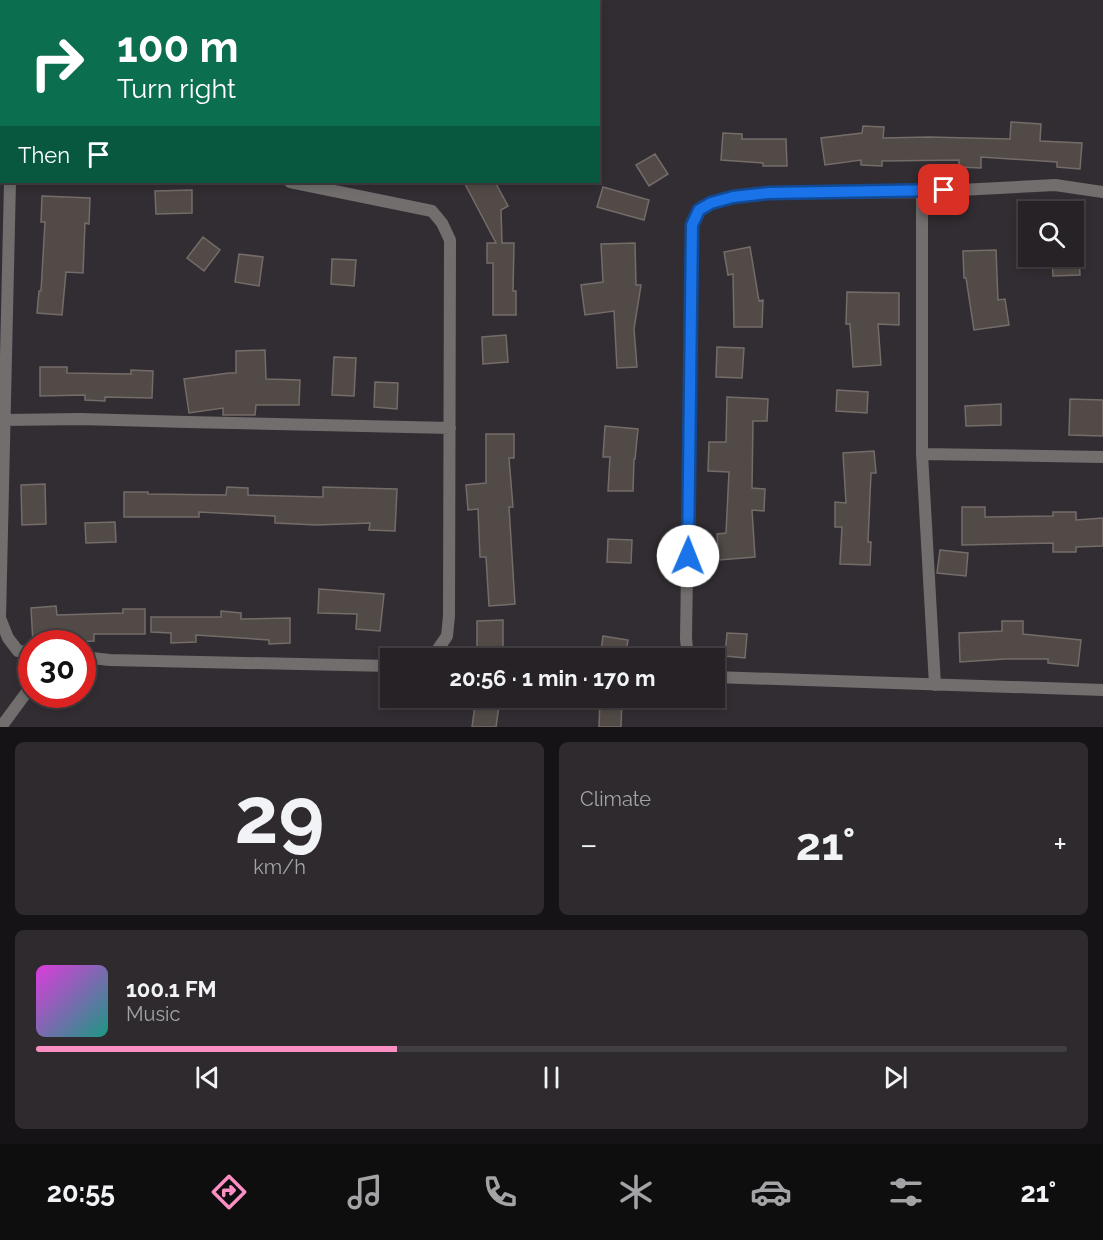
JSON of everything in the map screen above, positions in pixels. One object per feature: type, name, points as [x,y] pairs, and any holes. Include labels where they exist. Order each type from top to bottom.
[{"type":"street","points":[[10,183],[0,618],[18,651]]},
{"type":"street","points":[[295,183],[432,211],[442,223],[450,240],[449,616],[447,636],[439,648]]},
{"type":"street","points":[[687,648],[692,225],[699,210],[711,203],[733,197],[769,193],[922,192],[1055,185],[1103,192]]},
{"type":"street","points":[[922,192],[922,454],[935,685]]},
{"type":"street","points":[[4,420],[81,419],[450,428]]},
{"type":"street","points":[[922,454],[1103,457]]},
{"type":"street","points":[[96,658],[380,666]]},
{"type":"street","points":[[725,677],[1103,690]]},
{"type":"street","points":[[1,727],[18,704]]},
{"type":"building","points":[[1011,122],[1041,124],[1040,141],[1082,143],[1080,169],[1057,167],[1057,162],[981,157],[981,168],[959,167],[959,160],[882,161],[882,166],[861,165],[861,160],[825,165],[821,138],[862,133],[863,126],[884,127],[883,138],[1010,139]]},
{"type":"building","points":[[723,133],[742,134],[742,139],[786,139],[787,166],[763,166],[763,163],[721,160]]},
{"type":"building","points":[[655,154],[668,174],[649,186],[636,165]]},
{"type":"building","points":[[465,183],[496,183],[508,206],[501,210],[502,243],[514,243],[513,291],[516,291],[516,315],[493,315],[493,263],[487,263],[487,243],[496,243]]},
{"type":"building","points":[[603,187],[649,200],[644,220],[597,207]]},
{"type":"building","points":[[192,190],[192,213],[156,214],[155,191]]},
{"type":"building","points":[[42,196],[90,198],[89,224],[85,223],[83,273],[66,272],[62,315],[37,313],[39,291],[41,291],[45,222],[41,222]]},
{"type":"building","points":[[203,237],[220,250],[204,271],[187,258]]},
{"type":"building","points":[[635,243],[636,285],[641,285],[634,329],[637,367],[617,368],[614,311],[585,315],[581,285],[603,282],[601,244]]},
{"type":"building","points":[[750,247],[759,301],[763,300],[762,327],[734,327],[733,274],[728,275],[724,252]]},
{"type":"building","points":[[996,250],[998,300],[1005,299],[1009,325],[974,330],[966,278],[964,278],[963,251]]},
{"type":"building","points":[[239,254],[263,257],[259,286],[235,282]]},
{"type":"building","points":[[332,259],[356,260],[354,286],[331,284]]},
{"type":"building","points":[[1053,267],[1080,267],[1080,275],[1053,276]]},
{"type":"building","points":[[847,292],[899,293],[899,325],[878,324],[881,365],[853,367],[850,324],[846,324]]},
{"type":"building","points":[[506,335],[508,362],[483,364],[482,337]]},
{"type":"building","points":[[717,347],[744,348],[742,378],[716,377]]},
{"type":"building","points":[[265,350],[266,379],[300,380],[299,405],[256,405],[255,415],[223,415],[223,408],[189,413],[184,379],[236,373],[236,351]]},
{"type":"building","points":[[334,357],[356,358],[354,396],[332,395]]},
{"type":"building","points":[[40,367],[67,367],[67,373],[131,374],[131,370],[153,371],[152,398],[105,397],[105,401],[85,400],[85,395],[40,396]]},
{"type":"building","points":[[375,382],[398,383],[397,409],[374,407]]},
{"type":"building","points":[[837,390],[868,392],[867,413],[836,411]]},
{"type":"building","points":[[727,397],[768,399],[767,421],[753,421],[752,488],[765,489],[764,511],[752,510],[755,557],[719,560],[717,534],[726,533],[729,472],[708,471],[709,442],[726,442]]},
{"type":"building","points":[[1070,399],[1103,400],[1103,436],[1069,435]]},
{"type":"building","points":[[1001,404],[1001,425],[966,426],[965,406]]},
{"type":"building","points":[[605,426],[638,429],[633,491],[608,491],[610,457],[603,457]]},
{"type":"building","points":[[486,434],[514,434],[514,458],[509,458],[513,507],[509,507],[515,604],[489,606],[486,557],[480,557],[478,509],[468,510],[466,485],[486,483]]},
{"type":"building","points":[[874,451],[876,473],[871,473],[868,542],[871,542],[870,565],[840,564],[842,527],[835,527],[835,502],[846,503],[843,453]]},
{"type":"building","points":[[45,484],[46,524],[22,525],[21,485]]},
{"type":"building","points":[[227,487],[248,488],[248,495],[323,497],[323,487],[397,489],[395,531],[369,530],[370,523],[317,525],[275,523],[275,516],[199,512],[199,517],[124,517],[124,492],[226,495]]},
{"type":"building","points":[[962,507],[985,507],[985,517],[1053,516],[1053,512],[1076,512],[1076,520],[1103,518],[1103,546],[1076,547],[1076,552],[1053,552],[1053,543],[962,545]]},
{"type":"building","points":[[115,522],[116,542],[86,543],[85,523]]},
{"type":"building","points":[[608,539],[632,540],[631,563],[607,562]]},
{"type":"building","points":[[940,550],[968,553],[966,576],[937,573]]},
{"type":"building","points":[[319,589],[384,594],[380,631],[356,629],[357,614],[318,613]]},
{"type":"building","points":[[56,606],[57,615],[123,613],[123,609],[145,609],[145,634],[96,634],[96,630],[32,630],[31,608]]},
{"type":"building","points":[[221,611],[241,613],[241,619],[290,618],[290,643],[269,644],[269,640],[196,635],[196,642],[171,643],[171,633],[151,632],[151,617],[221,617]]},
{"type":"building","points":[[503,620],[503,647],[477,648],[477,621]]},
{"type":"building","points":[[1002,621],[1023,621],[1023,634],[1081,640],[1078,666],[1048,663],[1048,659],[960,662],[959,633],[1002,631]]},
{"type":"building","points":[[727,633],[747,634],[745,658],[725,656]]},
{"type":"building","points":[[603,636],[628,640],[627,648],[601,648]]},
{"type":"building","points":[[475,708],[499,708],[496,727],[472,727]]},
{"type":"building","points":[[600,708],[622,708],[621,727],[599,727]]},
{"type":"route","points":[[688,556],[692,225],[699,210],[711,203],[733,197],[769,193],[944,190]]}]
